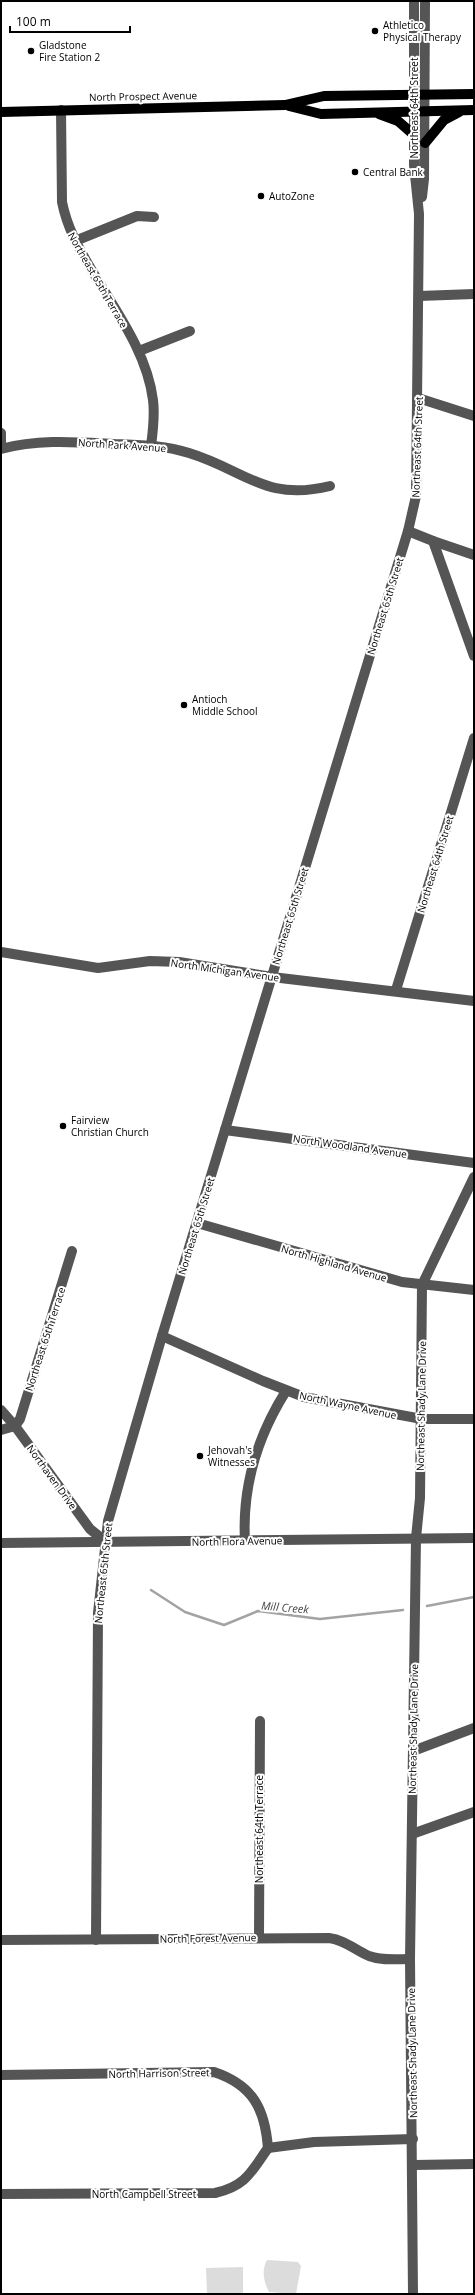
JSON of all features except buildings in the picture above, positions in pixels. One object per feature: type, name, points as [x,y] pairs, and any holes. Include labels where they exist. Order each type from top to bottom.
[{"type":"main road","name":"North Prospect Avenue","points":[[1,112],[285,105],[324,96],[474,94]]},
{"type":"main road","name":"North Prospect Avenue","points":[[285,105],[321,114],[414,110],[473,110]]},
{"type":"main road","points":[[424,143],[444,120],[456,112],[473,110]]},
{"type":"main road","points":[[373,112],[398,121],[414,135]]},
{"type":"street","name":"Northeast 64th Street","points":[[408,531],[416,496],[418,398],[419,214],[414,165],[414,1]]},
{"type":"street","name":"Northeast 64th Street","points":[[419,214],[424,179],[425,1]]},
{"type":"street","name":"Northeast 65th Terrace","points":[[61,110],[62,202],[65,217],[75,241],[139,352],[146,369],[153,400],[151,446]]},
{"type":"street","points":[[75,241],[137,216],[154,217]]},
{"type":"street","points":[[419,296],[474,294]]},
{"type":"street","points":[[139,352],[190,332]]},
{"type":"street","points":[[418,398],[474,416]]},
{"type":"street","points":[[1,433],[1,448]]},
{"type":"street","name":"North Park Avenue","points":[[1,448],[53,441],[151,446],[189,453],[263,485],[310,490],[330,486]]},
{"type":"street","points":[[408,531],[474,555]]},
{"type":"street","name":"Northeast 65th Street","points":[[96,1940],[98,1613],[108,1521],[162,1336],[408,531]]},
{"type":"street","points":[[433,541],[474,656]]},
{"type":"street","name":"Northeast 64th Street","points":[[396,990],[474,738]]},
{"type":"street","name":"North Michigan Avenue","points":[[1,952],[98,968],[150,961],[179,962],[272,977],[396,990],[474,1001]]},
{"type":"street","name":"North Woodland Avenue","points":[[225,1130],[474,1163]]},
{"type":"street","name":"Northeast Shady Lane Drive","points":[[413,2294],[414,2165],[410,1959],[416,1538],[420,1498],[422,1419],[422,1285],[474,1177]]},
{"type":"street","name":"North Highland Avenue","points":[[197,1224],[402,1282],[474,1290]]},
{"type":"street","name":"Northeast 65th Terrace","points":[[15,1426],[20,1419],[72,1251]]},
{"type":"street","name":"North Wayne Avenue","points":[[162,1336],[286,1391],[323,1402],[422,1419],[474,1420]]},
{"type":"street","points":[[245,1541],[244,1510],[252,1466],[268,1423],[286,1391]]},
{"type":"street","name":"Northaven Drive","points":[[1,1410],[15,1426],[90,1529],[106,1542]]},
{"type":"street","points":[[1,1430],[15,1426]]},
{"type":"street","name":"North Flora Avenue","points":[[1,1543],[474,1538]]},
{"type":"street","name":"Northeast 64th Terrace","points":[[259,1938],[260,1721]]},
{"type":"street","points":[[413,1751],[474,1728]]},
{"type":"street","points":[[412,1834],[474,1812]]},
{"type":"street","name":"North Forest Avenue","points":[[1,1940],[329,1938],[345,1942],[371,1956],[380,1959],[410,1959]]},
{"type":"street","name":"North Harrison Street","points":[[1,2075],[214,2072],[236,2081],[257,2103],[266,2125],[268,2148]]},
{"type":"street","points":[[268,2148],[321,2142],[413,2139]]},
{"type":"street","name":"North Campbell Street","points":[[1,2194],[215,2193],[226,2190],[245,2180],[259,2164],[268,2148]]},
{"type":"street","points":[[414,2165],[474,2164]]},
{"type":"shaded area","points":[[267,2260],[298,2262],[301,2266],[296,2294],[269,2292],[264,2276],[264,2268]]},
{"type":"shaded area","points":[[243,2267],[243,2294],[207,2294],[206,2268]]},
{"type":"waterway","name":"Mill Creek","points":[[151,1590],[185,1612],[224,1625],[258,1611],[320,1619],[403,1610]]},
{"type":"waterway","name":"Mill Creek","points":[[427,1606],[474,1597]]},
{"type":"place","name":"Athletico Physical Therapy","points":[[375,31]]},
{"type":"place","name":"Gladstone Fire Station 2","points":[[31,51]]},
{"type":"place","name":"Central Bank","points":[[355,172]]},
{"type":"place","name":"AutoZone","points":[[261,196]]},
{"type":"place","name":"Antioch Middle School","points":[[184,705]]},
{"type":"place","name":"Fairview Christian Church","points":[[63,1126]]},
{"type":"place","name":"Jehovah's Witnesses","points":[[200,1456]]}]
